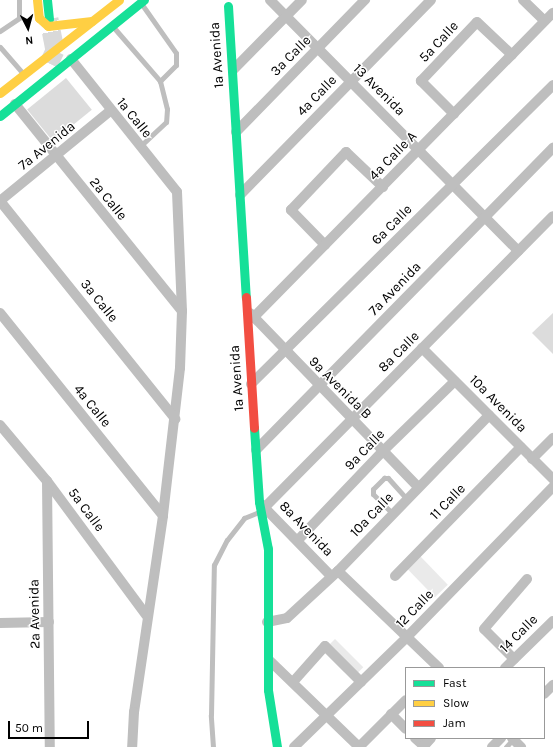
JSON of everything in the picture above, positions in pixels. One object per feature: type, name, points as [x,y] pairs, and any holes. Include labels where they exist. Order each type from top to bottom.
[{"type":"main road","points":[[37,0],[39,18],[48,26],[93,21]]},
{"type":"main road","points":[[47,0],[49,19]]},
{"type":"main road","points":[[0,93],[119,0]]},
{"type":"main road","points":[[0,116],[142,2]]},
{"type":"main road","name":"1a Avenida","points":[[228,6],[251,384],[256,450],[268,549],[268,690],[277,747]]},
{"type":"main road","points":[[0,102],[12,92]]},
{"type":"street","name":"13 Avenida","points":[[270,0],[518,251]]},
{"type":"street","points":[[233,70],[302,0]]},
{"type":"street","name":"3a Calle","points":[[236,132],[365,0]]},
{"type":"street","name":"4a Calle","points":[[240,195],[431,0]]},
{"type":"street","points":[[523,0],[545,21]]},
{"type":"street","name":"4a Calle A","points":[[253,318],[553,13]]},
{"type":"street","name":"5a Calle","points":[[454,114],[421,81],[477,22],[512,55]]},
{"type":"street","name":"1a Calle","points":[[71,59],[110,112],[177,192],[182,311]]},
{"type":"street","name":"6a Calle","points":[[251,384],[553,85]]},
{"type":"street","name":"2a Calle","points":[[15,104],[56,157],[182,311]]},
{"type":"street","name":"7a Avenida","points":[[0,201],[110,112]]},
{"type":"street","name":"7a Avenida","points":[[256,450],[553,148]]},
{"type":"street","points":[[325,245],[291,210],[346,152],[383,187]]},
{"type":"street","name":"3a Calle","points":[[0,201],[176,419]]},
{"type":"street","name":"8a Calle","points":[[262,507],[352,420],[553,216]]},
{"type":"street","name":"9a Avenida B","points":[[247,306],[253,318],[284,352],[418,488]]},
{"type":"street","points":[[132,747],[134,712],[146,615],[163,516],[176,419],[182,311]]},
{"type":"street","name":"4a Calle","points":[[0,313],[163,516]]},
{"type":"street","name":"10a Avenida","points":[[422,348],[553,479]]},
{"type":"street","name":"9a Calle","points":[[298,540],[383,451],[455,381]]},
{"type":"street","name":"10a Calle","points":[[267,622],[287,618],[335,573],[489,415]]},
{"type":"street","name":"5a Calle","points":[[0,425],[47,481],[146,615]]},
{"type":"street","points":[[532,459],[553,438]]},
{"type":"street","name":"11 Calle","points":[[395,576],[521,447]]},
{"type":"street","name":"2a Avenida","points":[[47,481],[50,747]]},
{"type":"street","name":"12 Calle","points":[[294,747],[406,638],[553,487]]},
{"type":"street","name":"8a Avenida","points":[[262,507],[438,667]]},
{"type":"street","points":[[514,659],[484,629],[527,579]]},
{"type":"street","name":"14 Calle","points":[[506,667],[553,621]]},
{"type":"street","points":[[0,622],[49,622]]},
{"type":"street","points":[[293,682],[325,646],[361,682]]},
{"type":"street","points":[[269,660],[359,747],[391,714],[405,703]]},
{"type":"street","points":[[545,693],[553,685]]},
{"type":"street","points":[[391,714],[405,728]]},
{"type":"street","points":[[416,739],[423,747],[430,739]]},
{"type":"street","points":[[492,747],[500,739]]},
{"type":"street","points":[[513,739],[521,747]]},
{"type":"lane","points":[[0,31],[19,18],[19,0]]},
{"type":"lane","points":[[142,2],[176,53],[176,65],[160,81]]},
{"type":"lane","points":[[112,26],[160,81],[167,110],[166,122],[140,147]]},
{"type":"lane","points":[[0,47],[24,74]]},
{"type":"lane","points":[[393,514],[373,494],[373,489],[384,478],[388,478],[407,499]]},
{"type":"lane","points":[[213,747],[211,715],[214,565],[227,540],[244,518],[262,507]]},
{"type":"shaded area","points":[[420,556],[448,585],[435,597],[407,569]]},
{"type":"shaded area","points":[[335,639],[363,667],[352,679],[324,650]]},
{"type":"building","points":[[66,78],[92,110],[53,141],[27,109]]},
{"type":"building","points":[[553,313],[553,354],[532,333]]},
{"type":"tunnel","points":[[49,19],[55,50],[49,63]]},
{"type":"traffic: fast","points":[[47,0],[49,19]]},
{"type":"traffic: fast","points":[[0,116],[144,0]]},
{"type":"traffic: fast","points":[[228,6],[246,297]]},
{"type":"traffic: fast","points":[[254,428],[259,502],[268,549],[268,690],[277,747]]},
{"type":"traffic: slow","points":[[37,0],[39,18],[48,26],[92,21]]},
{"type":"traffic: slow","points":[[0,93],[119,0]]},
{"type":"traffic: jam","points":[[246,297],[254,428]]}]
